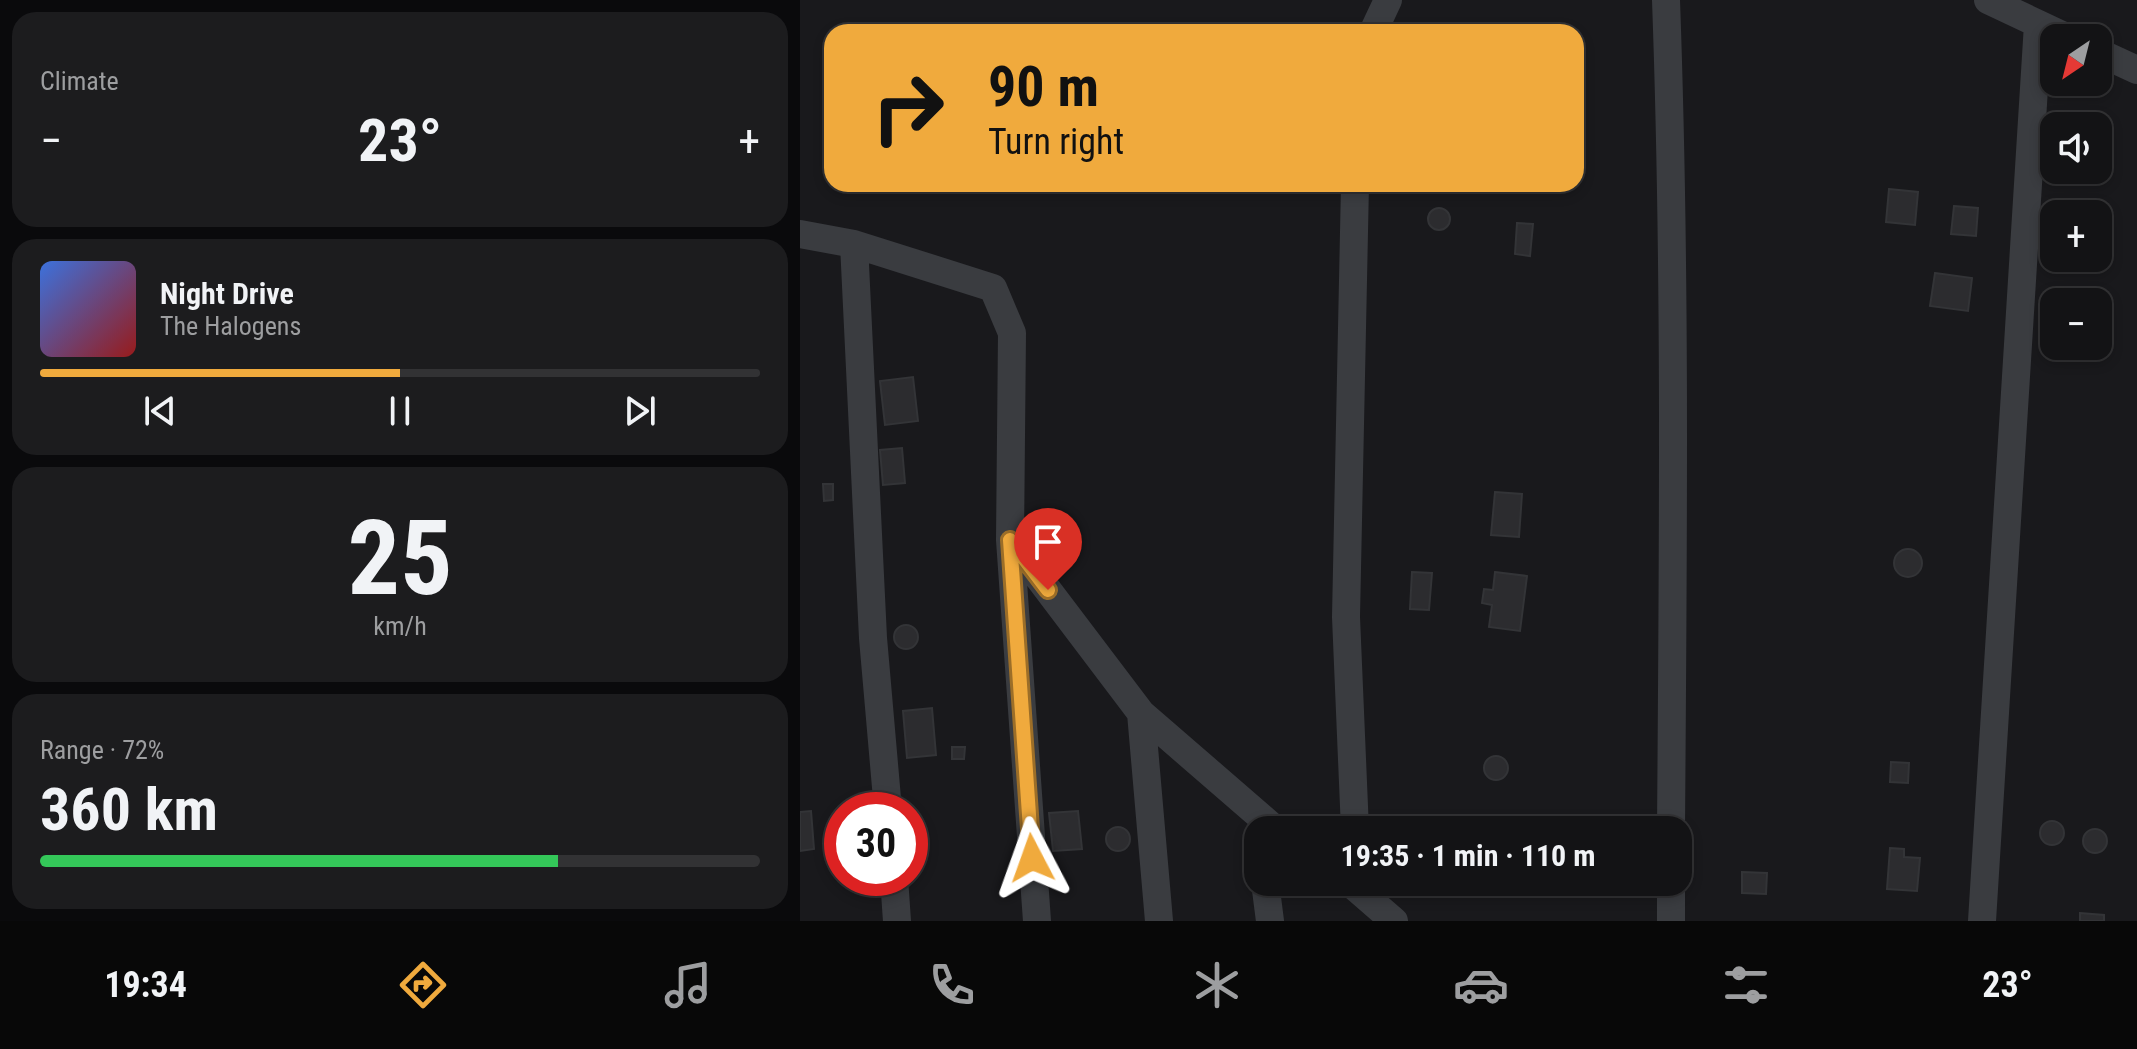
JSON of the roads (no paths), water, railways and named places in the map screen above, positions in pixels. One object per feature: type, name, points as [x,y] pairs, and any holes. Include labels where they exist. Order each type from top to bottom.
[{"type":"street","points":[[1377,24],[1388,0]]},
{"type":"street","points":[[1666,0],[1672,183],[1674,442],[1671,816]]},
{"type":"street","points":[[1982,921],[2038,24],[1988,0]]},
{"type":"street","points":[[2112,58],[2137,70]]},
{"type":"street","points":[[1354,816],[1346,617],[1355,192]]},
{"type":"street","points":[[800,234],[854,244],[993,288],[1012,333],[1010,540],[1037,921]]},
{"type":"street","points":[[854,244],[873,638],[886,792]]},
{"type":"street","points":[[1010,540],[1141,713],[1253,816]]},
{"type":"street","points":[[1141,713],[1159,921]]},
{"type":"street","points":[[895,896],[897,921]]},
{"type":"street","points":[[1267,896],[1270,921]]},
{"type":"street","points":[[1367,896],[1394,921]]},
{"type":"street","points":[[1671,896],[1671,921]]}]
